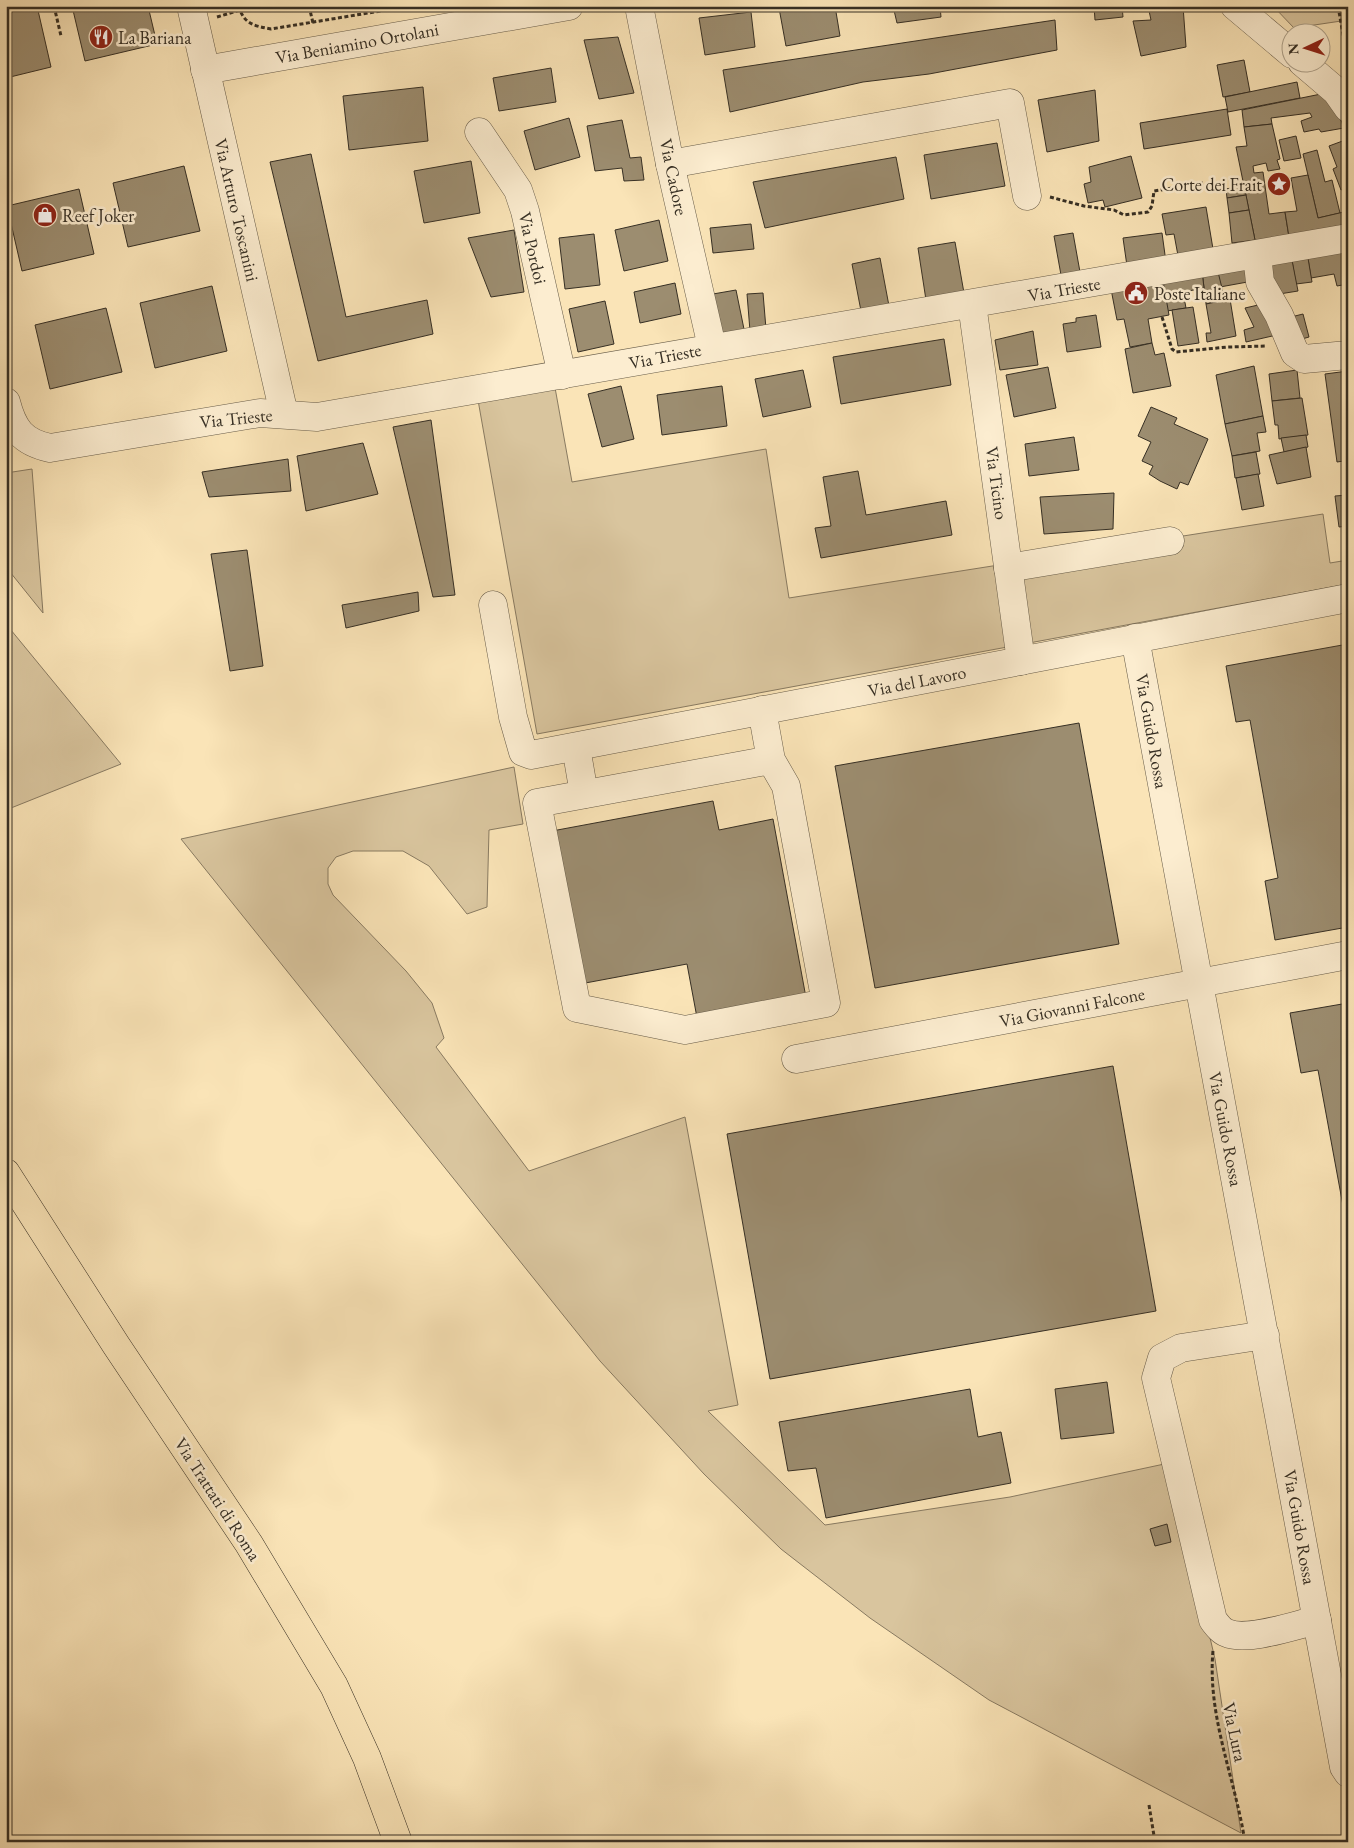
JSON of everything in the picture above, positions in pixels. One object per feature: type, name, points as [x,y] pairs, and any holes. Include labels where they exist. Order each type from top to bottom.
[{"type":"main road","name":"Via Trattati di Roma","points":[[6,1173],[116,1345],[249,1544],[334,1686],[367,1758],[398,1842]]},
{"type":"street","name":"Via Arturo Toscanini","points":[[191,6],[284,414]]},
{"type":"street","name":"Via Beniamino Ortolani","points":[[205,70],[568,6]]},
{"type":"street","name":"Via Cadore","points":[[640,6],[670,164],[712,346]]},
{"type":"street","points":[[1235,6],[1282,46]]},
{"type":"street","points":[[1314,72],[1336,91],[1348,108]]},
{"type":"street","points":[[670,164],[1010,103],[1027,196]]},
{"type":"street","name":"Via Pordoi","points":[[478,132],[518,190],[525,211],[562,376]]},
{"type":"street","name":"Via Trieste","points":[[6,402],[9,414],[18,431],[32,444],[50,448],[260,412],[317,417],[562,376],[712,346],[972,304],[1348,238]]},
{"type":"street","points":[[1256,255],[1260,282],[1279,315],[1295,353],[1304,359],[1348,355]]},
{"type":"street","name":"Via Ticino","points":[[972,304],[1021,661]]},
{"type":"street","points":[[1008,568],[1170,541]]},
{"type":"street","name":"Via del Lavoro","points":[[493,605],[512,717],[522,752],[531,755],[1348,598]]},
{"type":"street","name":"Via Guido Rossa","points":[[1135,638],[1344,1767],[1348,1773]]},
{"type":"street","points":[[762,710],[771,760],[786,786],[826,1003],[685,1030],[577,1008],[537,803],[771,760]]},
{"type":"street","points":[[576,747],[584,794]]},
{"type":"street","name":"Via Giovanni Falcone","points":[[796,1058],[1348,955]]},
{"type":"street","points":[[1265,1335],[1181,1348],[1162,1358],[1156,1378],[1213,1620],[1225,1633],[1241,1637],[1318,1620]]},
{"type":"path","points":[[54,6],[61,36]]},
{"type":"path","points":[[215,18],[240,8],[241,15],[252,26],[271,29],[411,6]]},
{"type":"path","points":[[1338,6],[1348,63]]},
{"type":"path","points":[[1027,196],[1038,194],[1084,206],[1114,210],[1124,215],[1148,212],[1152,206],[1154,191],[1202,183]]},
{"type":"path","points":[[1162,316],[1172,349],[1176,352],[1228,347],[1266,346],[1288,340]]},
{"type":"path","name":"Via Lura","points":[[1218,1627],[1211,1676],[1215,1710],[1245,1842]]},
{"type":"path","points":[[1149,1805],[1155,1842]]},
{"type":"shaded area","points":[[1273,6],[1348,6],[1348,20],[1332,22],[1288,22]]},
{"type":"shaded area","points":[[554,382],[572,482],[766,449],[789,598],[1323,514],[1330,563],[1348,560],[1348,584],[537,734],[478,400]]},
{"type":"shaded area","points":[[32,469],[43,613],[6,567],[6,473]]},
{"type":"shaded area","points":[[6,624],[121,764],[6,810]]},
{"type":"shaded area","points":[[514,767],[523,824],[489,830],[487,907],[467,914],[429,866],[403,851],[353,851],[336,857],[328,868],[328,884],[333,895],[406,971],[432,1003],[444,1038],[436,1047],[529,1171],[685,1117],[738,1405],[708,1411],[825,1525],[1010,1497],[1169,1463],[1215,1659],[1241,1833],[989,1700],[870,1618],[781,1549],[704,1474],[600,1361],[181,839]]},
{"type":"building","points":[[21,6],[37,6],[51,67],[6,78],[6,10]]},
{"type":"building","points":[[72,6],[148,6],[157,44],[85,61]]},
{"type":"building","points":[[788,6],[835,6],[840,36],[786,46],[779,8]]},
{"type":"building","points":[[893,6],[940,6],[941,17],[897,23]]},
{"type":"building","points":[[1094,6],[1122,6],[1123,17],[1095,20]]},
{"type":"building","points":[[1148,6],[1183,6],[1186,47],[1141,56],[1133,21],[1151,20]]},
{"type":"building","points":[[751,12],[755,47],[705,55],[699,18]]},
{"type":"building","points":[[1055,20],[1057,50],[929,74],[863,82],[730,112],[723,70]]},
{"type":"building","points":[[618,37],[634,93],[599,99],[584,40]]},
{"type":"building","points":[[1244,60],[1250,92],[1223,97],[1217,65]]},
{"type":"building","points":[[551,68],[556,102],[499,111],[493,78]]},
{"type":"building","points":[[1297,82],[1300,98],[1228,112],[1225,97]]},
{"type":"building","points":[[423,87],[428,141],[349,150],[343,96]]},
{"type":"building","points":[[1095,90],[1099,141],[1047,152],[1038,100]]},
{"type":"building","points":[[1326,93],[1335,105],[1344,128],[1321,132],[1319,129],[1304,132],[1301,121],[1312,117],[1310,113],[1271,118],[1272,124],[1244,127],[1242,110]]},
{"type":"building","points":[[1227,109],[1231,135],[1144,149],[1140,123]]},
{"type":"building","points":[[569,118],[580,157],[535,170],[524,131]]},
{"type":"building","points":[[622,120],[630,158],[641,157],[644,180],[624,181],[622,168],[595,171],[587,126]]},
{"type":"building","points":[[1272,124],[1280,159],[1277,160],[1280,169],[1268,171],[1266,163],[1253,166],[1254,173],[1263,172],[1269,214],[1285,212],[1289,237],[1255,240],[1236,147],[1247,146],[1244,127]]},
{"type":"building","points":[[1296,136],[1301,158],[1284,161],[1279,140]]},
{"type":"building","points":[[1348,139],[1348,187],[1341,190],[1333,169],[1337,167],[1329,146]]},
{"type":"building","points":[[997,143],[1005,186],[931,199],[924,155]]},
{"type":"building","points":[[1317,150],[1325,182],[1332,180],[1340,213],[1318,218],[1303,154]]},
{"type":"building","points":[[311,154],[346,317],[427,300],[433,334],[318,361],[270,162]]},
{"type":"building","points":[[1131,156],[1142,198],[1105,207],[1103,200],[1088,203],[1084,184],[1091,182],[1089,167]]},
{"type":"building","points":[[896,157],[904,199],[765,228],[753,182]]},
{"type":"building","points":[[471,161],[480,213],[424,223],[414,171]]},
{"type":"building","points":[[184,166],[200,231],[128,247],[113,183]]},
{"type":"building","points":[[1308,175],[1318,218],[1348,211],[1348,230],[1289,237],[1285,212],[1297,211],[1291,178]]},
{"type":"building","points":[[1245,185],[1246,195],[1227,198],[1226,189]]},
{"type":"building","points":[[79,189],[94,254],[22,271],[7,206]]},
{"type":"building","points":[[1246,195],[1249,210],[1229,213],[1227,198]]},
{"type":"building","points":[[1206,207],[1214,255],[1179,261],[1174,234],[1166,235],[1162,214]]},
{"type":"building","points":[[1249,210],[1255,240],[1232,243],[1229,213]]},
{"type":"building","points":[[659,220],[668,261],[624,271],[615,230]]},
{"type":"building","points":[[751,224],[754,249],[713,253],[710,228]]},
{"type":"building","points":[[514,230],[524,292],[491,297],[468,238]]},
{"type":"building","points":[[1073,233],[1080,272],[1061,275],[1054,236]]},
{"type":"building","points":[[1162,233],[1166,262],[1127,266],[1123,238]]},
{"type":"building","points":[[594,234],[600,285],[565,289],[559,238]]},
{"type":"building","points":[[955,242],[964,293],[926,300],[918,248]]},
{"type":"building","points":[[1348,246],[1348,284],[1337,286],[1334,274],[1311,278],[1307,252]]},
{"type":"building","points":[[1307,252],[1312,282],[1296,284],[1291,255]]},
{"type":"building","points":[[1291,255],[1298,291],[1273,295],[1262,261]]},
{"type":"building","points":[[880,258],[889,306],[861,311],[852,264]]},
{"type":"building","points":[[1250,261],[1253,281],[1220,287],[1217,267]]},
{"type":"building","points":[[1217,268],[1225,300],[1206,304],[1202,271]]},
{"type":"building","points":[[1202,271],[1204,288],[1183,292],[1186,308],[1167,311],[1162,277]]},
{"type":"building","points":[[1162,275],[1169,315],[1148,319],[1152,343],[1130,347],[1124,319],[1117,320],[1110,284]]},
{"type":"building","points":[[675,283],[681,314],[640,323],[634,292]]},
{"type":"building","points":[[212,286],[227,351],[155,368],[140,303]]},
{"type":"building","points":[[736,290],[745,334],[722,338],[713,294]]},
{"type":"building","points":[[763,293],[766,329],[750,331],[747,294]]},
{"type":"building","points":[[1230,299],[1236,336],[1207,342],[1206,333],[1211,333],[1206,304]]},
{"type":"building","points":[[605,301],[614,344],[578,352],[569,309]]},
{"type":"building","points":[[1267,303],[1281,334],[1246,342],[1244,330],[1254,327],[1245,308]]},
{"type":"building","points":[[1193,307],[1199,343],[1178,346],[1172,310]]},
{"type":"building","points":[[106,308],[122,372],[50,389],[35,325]]},
{"type":"building","points":[[1303,314],[1309,337],[1295,341],[1287,318]]},
{"type":"building","points":[[1096,315],[1101,347],[1067,352],[1063,324],[1076,322],[1076,318]]},
{"type":"building","points":[[1033,331],[1038,365],[1000,370],[995,340]]},
{"type":"building","points":[[944,339],[951,385],[841,404],[833,357]]},
{"type":"building","points":[[1152,343],[1155,355],[1164,353],[1171,386],[1133,393],[1125,349]]},
{"type":"building","points":[[1254,366],[1263,416],[1225,424],[1216,375]]},
{"type":"building","points":[[1048,367],[1056,408],[1014,417],[1006,375]]},
{"type":"building","points":[[803,370],[811,407],[763,417],[755,379]]},
{"type":"building","points":[[1297,370],[1300,398],[1272,401],[1269,374]]},
{"type":"building","points":[[1348,371],[1348,492],[1344,461],[1337,462],[1325,374]]},
{"type":"building","points":[[621,386],[634,439],[602,447],[588,394]]},
{"type":"building","points":[[722,386],[727,426],[662,435],[657,395]]},
{"type":"building","points":[[1302,398],[1308,435],[1279,439],[1278,425],[1275,425],[1272,401]]},
{"type":"building","points":[[1151,407],[1177,418],[1174,424],[1208,439],[1188,485],[1180,482],[1177,489],[1160,481],[1149,474],[1153,466],[1142,461],[1151,442],[1138,436]]},
{"type":"building","points":[[1263,416],[1266,432],[1257,433],[1260,451],[1232,456],[1225,424]]},
{"type":"building","points":[[431,420],[455,595],[433,597],[393,427]]},
{"type":"building","points":[[1306,435],[1308,447],[1284,452],[1281,438]]},
{"type":"building","points":[[1074,437],[1079,470],[1029,476],[1025,444]]},
{"type":"building","points":[[363,443],[378,494],[306,511],[297,456]]},
{"type":"building","points":[[1306,447],[1311,477],[1277,484],[1269,455]]},
{"type":"building","points":[[1256,452],[1260,474],[1235,478],[1232,456]]},
{"type":"building","points":[[288,459],[291,491],[209,497],[202,472]]},
{"type":"building","points":[[858,471],[866,515],[946,501],[952,535],[821,558],[815,528],[831,526],[823,477]]},
{"type":"building","points":[[1258,474],[1264,506],[1242,510],[1236,478]]},
{"type":"building","points":[[1114,493],[1113,529],[1044,534],[1040,497]]},
{"type":"building","points":[[1348,495],[1348,526],[1339,527],[1335,496]]},
{"type":"building","points":[[247,550],[263,666],[230,671],[211,554]]},
{"type":"building","points":[[418,592],[419,611],[346,628],[342,605]]},
{"type":"building","points":[[1348,644],[1348,927],[1275,940],[1265,881],[1278,878],[1250,720],[1236,722],[1226,666]]},
{"type":"building","points":[[1079,723],[1119,944],[875,988],[835,766]]},
{"type":"building","points":[[713,801],[719,830],[773,819],[807,1003],[698,1023],[687,964],[580,984],[552,831]]},
{"type":"building","points":[[1348,1003],[1348,1233],[1318,1070],[1301,1073],[1290,1013]]},
{"type":"building","points":[[1113,1066],[1156,1311],[770,1379],[727,1134]]},
{"type":"building","points":[[1107,1382],[1114,1433],[1061,1439],[1055,1389]]},
{"type":"building","points":[[970,1389],[978,1437],[1001,1432],[1011,1483],[826,1518],[816,1468],[788,1471],[779,1422]]},
{"type":"building","points":[[1167,1524],[1171,1542],[1155,1546],[1150,1529]]},
{"type":"place","name":"La Bariana","points":[[101,37]]},
{"type":"place","name":"Corte dei Frait","points":[[1279,184]]},
{"type":"place","name":"Reef Joker","points":[[45,215]]},
{"type":"place","name":"Poste Italiane","points":[[1136,293]]}]
